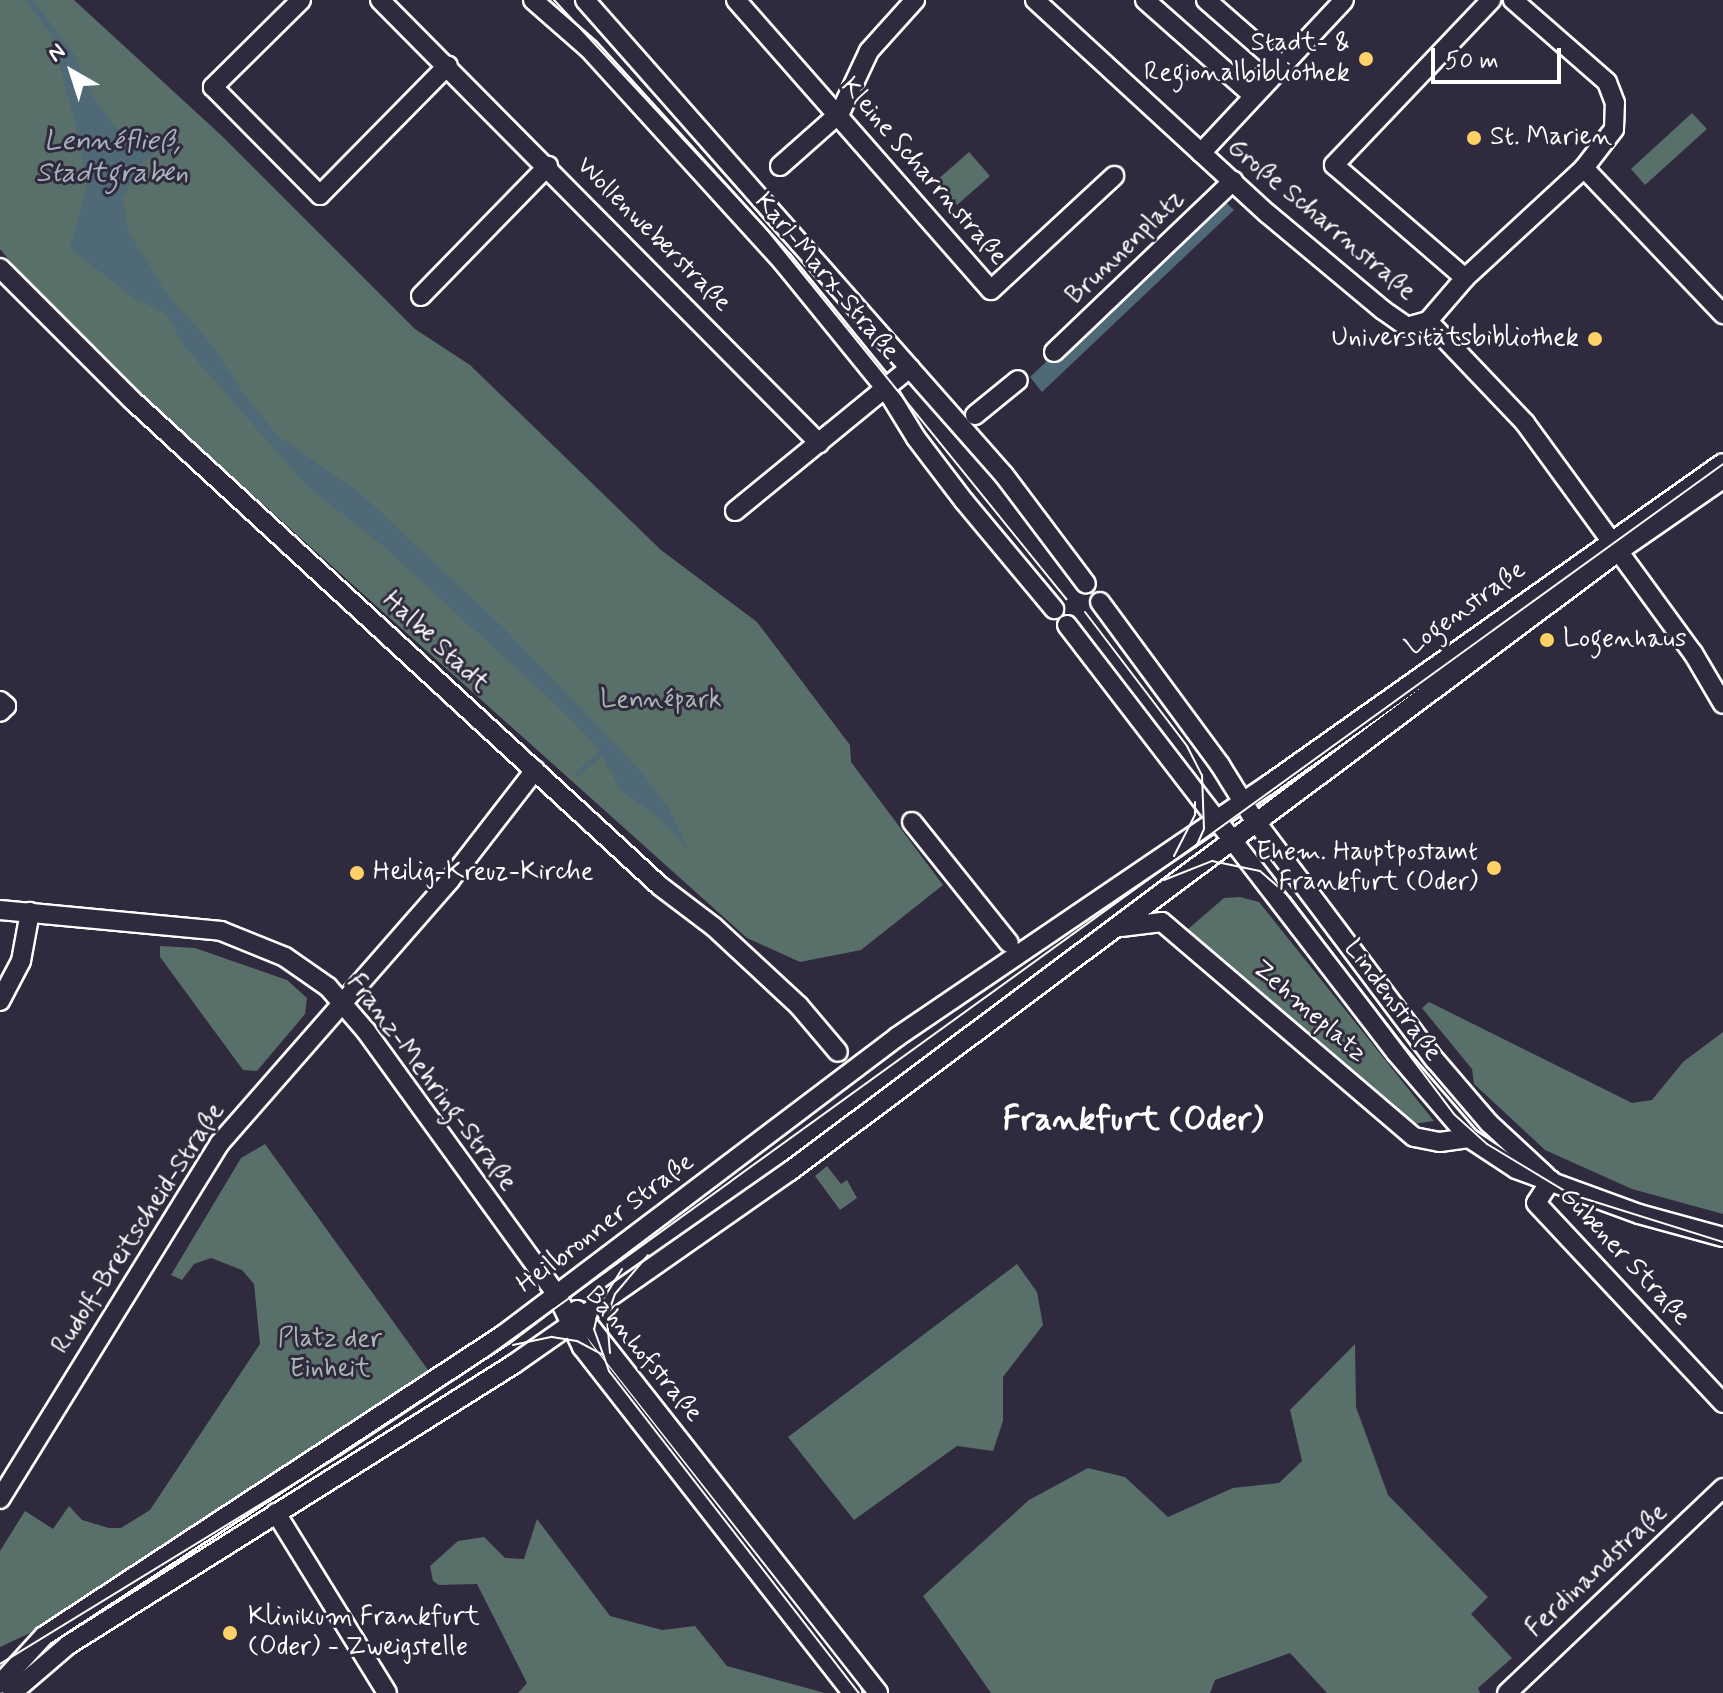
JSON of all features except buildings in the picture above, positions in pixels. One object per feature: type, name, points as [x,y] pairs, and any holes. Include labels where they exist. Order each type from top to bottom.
[{"type":"street","points":[[301,0],[213,87],[320,195],[448,65]]},
{"type":"street","name":"Wollenweberstraße","points":[[380,0],[448,65],[819,443]]},
{"type":"street","name":"Karl-Marx-Straße","points":[[533,0],[589,49],[684,152],[886,389],[916,438],[1054,609]]},
{"type":"street","name":"Karl-Marx-Straße","points":[[585,0],[1004,475],[1086,584]]},
{"type":"street","name":"Kleine Scharrnstraße","points":[[736,0],[840,113],[991,290],[1114,176]]},
{"type":"street","points":[[780,166],[840,113],[869,51],[915,0]]},
{"type":"street","name":"Große Scharrnstraße","points":[[1035,0],[1201,153],[1383,310],[1407,327],[1428,321],[1507,401],[1615,544],[1723,704]]},
{"type":"street","points":[[1145,0],[1249,92],[1276,61],[1206,0]]},
{"type":"street","points":[[1201,153],[1344,0]]},
{"type":"street","points":[[1465,278],[1334,165],[1491,0]]},
{"type":"street","points":[[1428,321],[1465,278],[1584,168],[1614,129],[1615,103],[1607,82],[1513,0]]},
{"type":"street","points":[[421,296],[548,166]]},
{"type":"street","points":[[1584,168],[1723,314]]},
{"type":"street","name":"Brunnenplatz","points":[[1054,352],[1233,181]]},
{"type":"street","name":"Halbe Stadt","points":[[0,268],[132,400],[660,886],[725,937],[799,1006],[838,1052]]},
{"type":"street","points":[[735,511],[910,368]]},
{"type":"street","points":[[975,415],[1018,380]]},
{"type":"street","name":"Logenstraße","points":[[1257,823],[1723,463]]},
{"type":"street","name":"Logenstraße","points":[[1243,802],[1615,544],[1723,479]]},
{"type":"street","points":[[1100,602],[1243,802]]},
{"type":"street","points":[[1067,625],[1220,818]]},
{"type":"street","name":"Rudolf-Breitscheid-Straße","points":[[0,1499],[206,1165],[250,1105],[343,1004],[450,880],[535,770]]},
{"type":"street","name":"Heilbronner Straße","points":[[0,1684],[44,1636],[449,1373],[897,1037],[1243,802]]},
{"type":"street","name":"Lindenstraße","points":[[1243,802],[1462,1094],[1551,1180]]},
{"type":"street","name":"Lindenstraße","points":[[1220,818],[1404,1063],[1469,1138],[1516,1169],[1627,1210],[1723,1237]]},
{"type":"street","points":[[912,822],[1009,943]]},
{"type":"street","points":[[12,1693],[68,1645],[576,1321],[790,1171],[1257,823]]},
{"type":"street","name":"Franz-Mehring-Straße","points":[[0,910],[221,931],[309,971],[343,1004],[556,1293]]},
{"type":"street","points":[[0,1001],[21,961],[30,912]]},
{"type":"street","name":"Zehmeplatz","points":[[1116,928],[1162,922],[1414,1137],[1440,1142],[1469,1138]]},
{"type":"street","name":"Gubener Straße","points":[[1551,1180],[1536,1203],[1723,1403]]},
{"type":"street","name":"Bahnhofstraße","points":[[556,1293],[852,1693]]},
{"type":"street","name":"Bahnhofstraße","points":[[576,1321],[878,1693]]},
{"type":"street","name":"Ferdinandstraße","points":[[1507,1693],[1723,1488]]},
{"type":"street","points":[[276,1513],[387,1693]]},
{"type":"street","points":[[0,1660],[44,1636]]},
{"type":"green space","name":"Lennépark","points":[[0,0],[74,0],[222,136],[415,329],[470,365],[661,550],[757,622],[850,745],[851,762],[943,885],[861,950],[800,962],[747,938],[112,369],[52,311],[0,249]]},
{"type":"green space","points":[[1692,113],[1707,129],[1645,185],[1631,169]]},
{"type":"green space","points":[[969,152],[990,176],[957,205],[936,181]]},
{"type":"green space","points":[[1240,897],[1259,902],[1434,1121],[1413,1124],[1187,930],[1224,898]]},
{"type":"green space","points":[[160,946],[195,948],[287,980],[307,998],[305,1014],[257,1071],[243,1070],[160,957]]},
{"type":"green space","points":[[1429,1002],[1632,1103],[1652,1100],[1683,1062],[1723,1032],[1723,1214],[1632,1189],[1545,1150],[1474,1084],[1472,1069],[1422,1008]]},
{"type":"green space","name":"Platz der Einheit","points":[[265,1144],[431,1374],[30,1633],[0,1647],[0,1551],[25,1511],[53,1529],[69,1506],[82,1520],[109,1528],[121,1528],[150,1510],[260,1344],[254,1284],[242,1270],[211,1258],[194,1264],[182,1280],[171,1275],[241,1158]]},
{"type":"green space","points":[[827,1166],[841,1184],[847,1180],[857,1198],[840,1210],[815,1176]]},
{"type":"green space","points":[[1017,1264],[1037,1292],[1043,1325],[1003,1377],[1003,1421],[993,1451],[957,1446],[854,1520],[788,1437]]},
{"type":"green space","points":[[1355,1344],[1356,1407],[1388,1495],[1488,1597],[1471,1614],[1512,1658],[1478,1688],[1480,1693],[1327,1693],[1290,1653],[1215,1680],[1210,1693],[991,1693],[923,1596],[1029,1500],[1088,1468],[1125,1477],[1168,1517],[1233,1488],[1279,1483],[1302,1461],[1290,1410]]},
{"type":"green space","points":[[537,1519],[610,1616],[662,1630],[695,1626],[727,1666],[825,1693],[518,1693],[527,1683],[477,1584],[439,1585],[433,1581],[430,1566],[458,1541],[484,1537],[505,1558],[524,1559]]},
{"type":"water","name":"Lennéfließ, Stadtgraben","points":[[25,0],[33,0],[74,54],[93,97],[115,127],[158,150],[141,164],[122,199],[129,232],[166,293],[213,346],[243,393],[278,436],[360,493],[505,629],[638,768],[668,807],[688,849],[658,817],[620,790],[598,748],[567,715],[383,546],[306,485],[186,348],[165,313],[135,299],[70,248],[87,185],[76,126],[52,35]]},
{"type":"water","points":[[1221,198],[1234,210],[1042,392],[1030,377]]},
{"type":"waterway","points":[[577,773],[601,753]]},
{"type":"tram line","points":[[554,0],[765,227],[1066,599]]},
{"type":"tram line","points":[[0,1664],[340,1456],[478,1364],[1723,464]]},
{"type":"tram line","points":[[1085,612],[1187,746],[1202,775],[1204,829],[1196,847]]},
{"type":"tram line","points":[[1174,856],[1195,815],[1195,802]]},
{"type":"tram line","points":[[1164,880],[1212,861],[1260,871],[1290,897],[1455,1115],[1487,1144],[1570,1194],[1723,1242]]},
{"type":"tram line","points":[[610,1353],[607,1317],[615,1294],[648,1255]]},
{"type":"tram line","points":[[622,1269],[600,1304],[594,1329],[609,1371],[859,1693]]},
{"type":"tram line","points":[[513,1345],[552,1337],[577,1341],[603,1355]]},
{"type":"place","name":"Stadt- & Regionalbibliothek","points":[[1366,59]]},
{"type":"place","name":"St. Marien","points":[[1474,138]]},
{"type":"place","name":"Universitätsbibliothek","points":[[1595,339]]},
{"type":"place","name":"Logenhaus","points":[[1547,640]]},
{"type":"place","name":"Ehem. Hauptpostamt Frankfurt (Oder)","points":[[1494,868]]},
{"type":"place","name":"Heilig-Kreuz-Kirche","points":[[357,873]]},
{"type":"place","name":"Klinikum Frankfurt (Oder) - Zweigstelle","points":[[230,1633]]},
{"type":"district","name":"Frankfurt (Oder)","points":[[1133,1120]]}]
